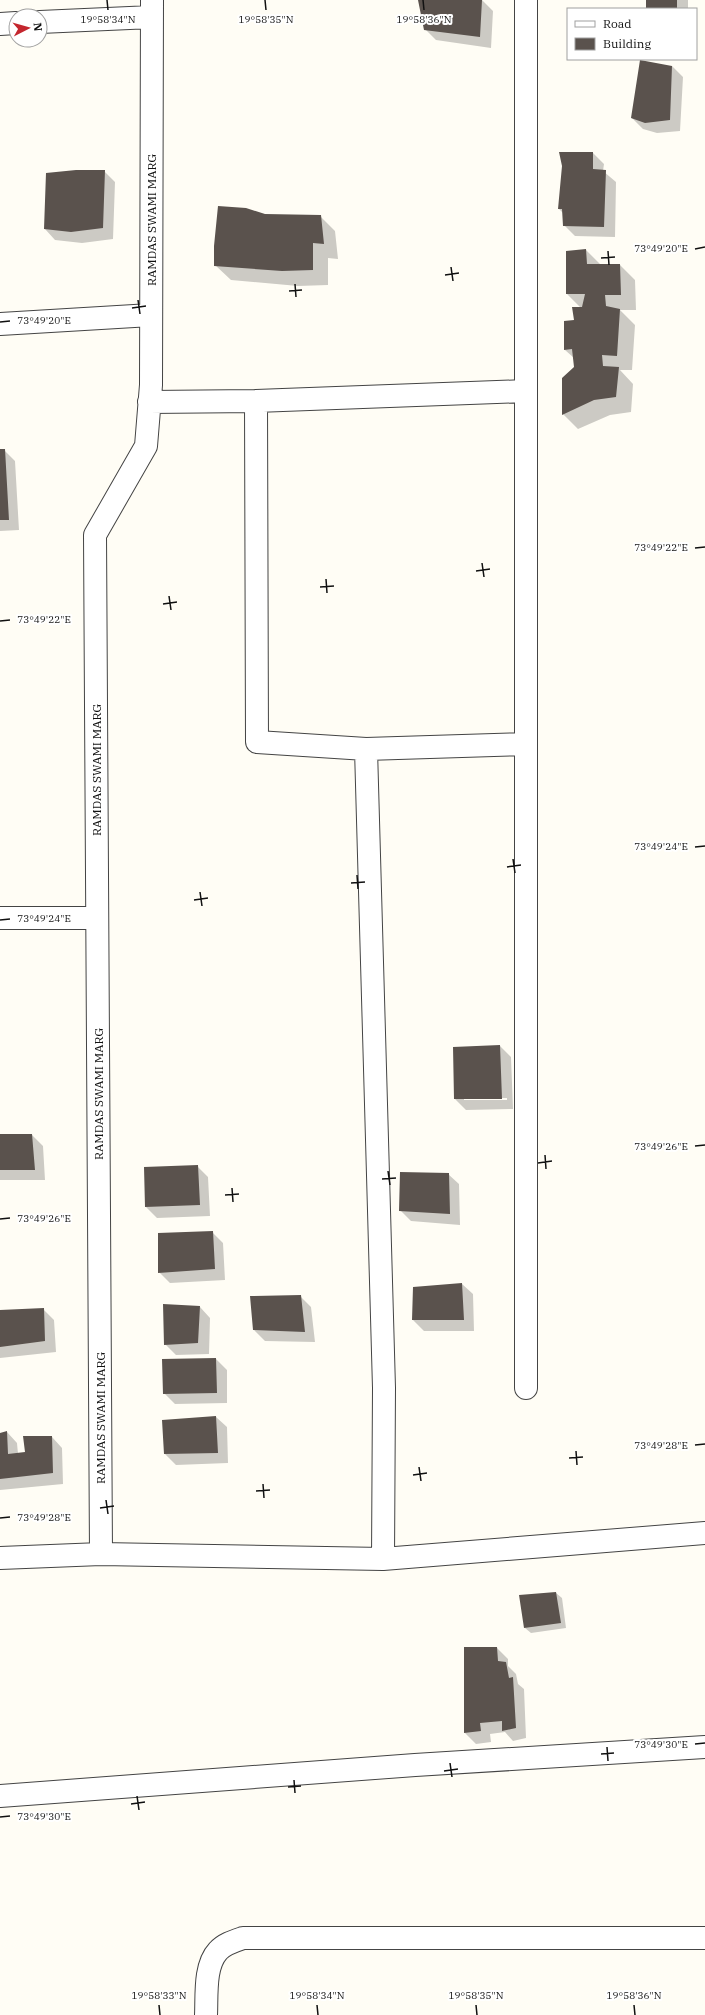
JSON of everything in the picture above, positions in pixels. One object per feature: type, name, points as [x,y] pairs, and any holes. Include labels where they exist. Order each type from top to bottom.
[{"type":"street","points":[[526,0],[526,1388]]},
{"type":"street","points":[[48,21],[152,8]]},
{"type":"street","name":"RAMDAS SWAMI MARG","points":[[101,1554],[94,535],[146,446],[149,402],[151,315],[152,8]]},
{"type":"street","points":[[0,324],[151,315]]},
{"type":"street","points":[[149,402],[256,401],[526,391]]},
{"type":"street","points":[[256,401],[257,742],[366,749],[526,744]]},
{"type":"street","points":[[366,749],[384,1388],[383,1559]]},
{"type":"street","points":[[0,918],[97,918]]},
{"type":"street","points":[[0,1558],[101,1554],[383,1559],[705,1533]]},
{"type":"street","points":[[0,1796],[415,1765],[705,1747]]},
{"type":"street","points":[[206,2015],[210,1964],[218,1951],[229,1943],[243,1938],[705,1938]]},
{"type":"building","points":[[418,0],[482,0],[480,37],[424,30]]},
{"type":"building","points":[[646,0],[677,0],[677,8],[646,8]]},
{"type":"building","points":[[640,60],[672,66],[670,120],[645,123],[631,118]]},
{"type":"building","points":[[559,152],[593,152],[593,169],[606,170],[604,227],[563,226],[562,209],[558,209],[562,166]]},
{"type":"building","points":[[76,170],[105,170],[103,228],[71,232],[44,229],[46,173]]},
{"type":"building","points":[[218,206],[246,208],[265,214],[321,215],[324,244],[313,243],[313,270],[282,271],[214,266],[214,246]]},
{"type":"building","points":[[586,249],[587,264],[620,264],[621,295],[605,295],[606,306],[620,309],[617,356],[602,355],[603,366],[619,367],[616,397],[594,400],[562,415],[562,378],[574,367],[572,349],[564,350],[564,321],[574,320],[572,307],[582,307],[585,294],[566,294],[566,251]]},
{"type":"building","points":[[0,449],[5,449],[9,520],[0,520]]},
{"type":"building","points":[[500,1045],[502,1099],[454,1099],[453,1047]]},
{"type":"building","points":[[0,1134],[32,1134],[35,1170],[0,1170]]},
{"type":"building","points":[[198,1165],[200,1205],[145,1207],[144,1167]]},
{"type":"building","points":[[400,1172],[449,1173],[450,1214],[399,1211]]},
{"type":"building","points":[[213,1231],[215,1269],[158,1273],[158,1233]]},
{"type":"building","points":[[462,1283],[464,1320],[412,1320],[413,1287]]},
{"type":"building","points":[[301,1295],[305,1332],[253,1330],[250,1296]]},
{"type":"building","points":[[163,1304],[200,1306],[198,1343],[164,1345]]},
{"type":"building","points":[[44,1308],[45,1341],[0,1347],[0,1310]]},
{"type":"building","points":[[216,1358],[217,1393],[163,1394],[162,1359]]},
{"type":"building","points":[[216,1416],[218,1453],[164,1454],[162,1420]]},
{"type":"building","points":[[7,1431],[8,1454],[25,1452],[23,1436],[52,1436],[53,1473],[0,1479],[0,1433]]},
{"type":"building","points":[[556,1592],[561,1623],[524,1628],[519,1595]]},
{"type":"building","points":[[464,1647],[497,1647],[498,1661],[506,1662],[509,1678],[513,1677],[516,1728],[502,1731],[502,1721],[480,1723],[481,1731],[464,1733]]}]
